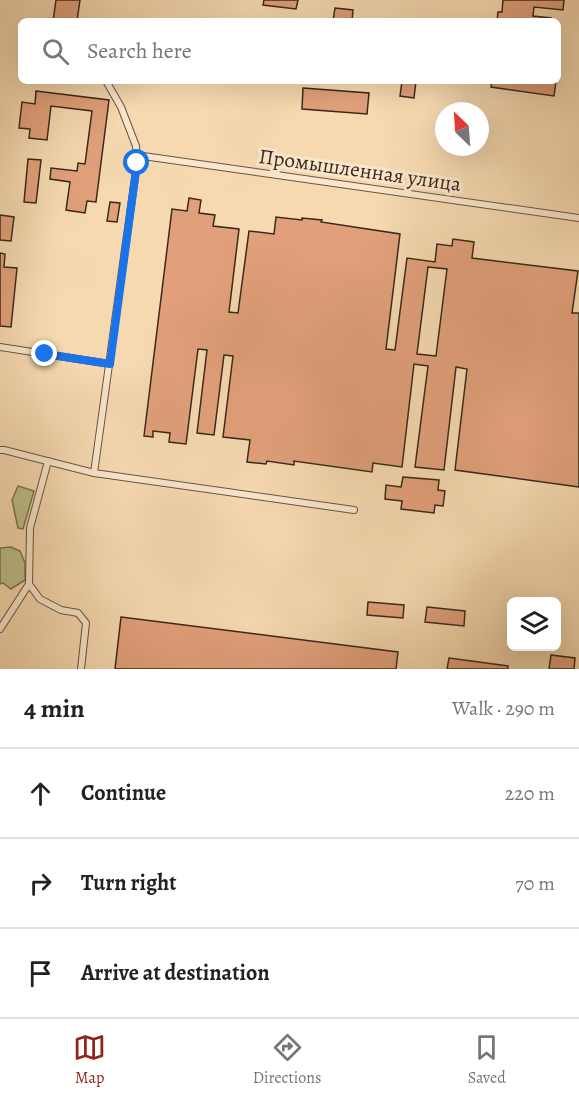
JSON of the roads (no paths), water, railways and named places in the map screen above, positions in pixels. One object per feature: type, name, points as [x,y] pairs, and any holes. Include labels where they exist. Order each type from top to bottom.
[{"type":"street","points":[[94,473],[137,163],[136,146],[121,107],[107,84]]},
{"type":"street","name":"Промышленная улица","points":[[136,155],[579,218]]},
{"type":"street","points":[[0,347],[110,364]]},
{"type":"street","points":[[0,450],[94,473],[354,510]]},
{"type":"street","points":[[0,629],[29,584],[30,528],[48,461]]},
{"type":"street","points":[[29,584],[40,599],[61,610],[78,613],[86,623],[81,669]]}]
